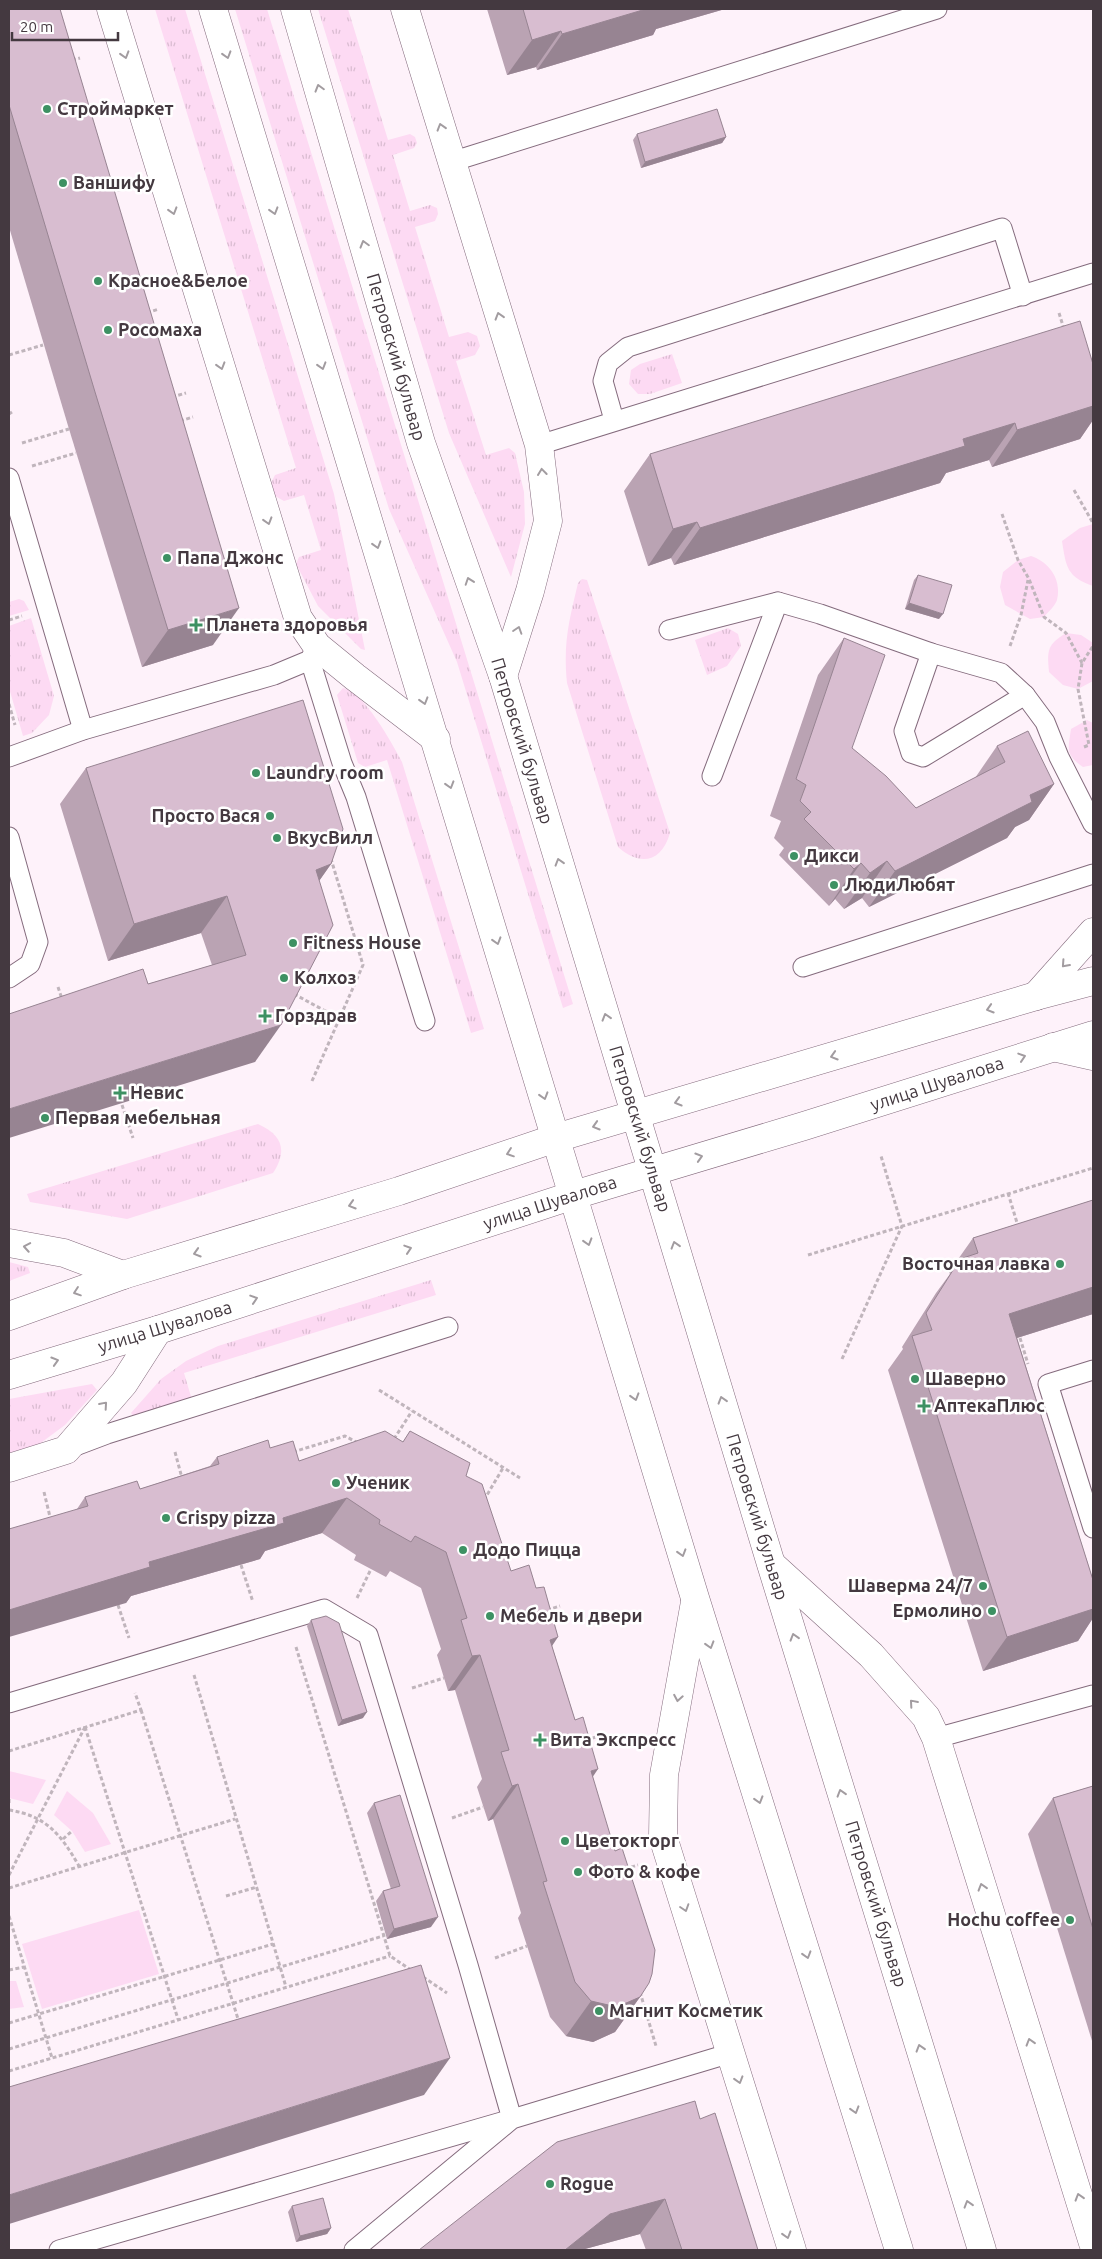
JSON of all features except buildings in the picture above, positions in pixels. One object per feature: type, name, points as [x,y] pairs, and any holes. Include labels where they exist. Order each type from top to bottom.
[{"type":"street","points":[[111,9],[298,618],[314,652],[355,677],[436,738]]},
{"type":"street","points":[[212,9],[436,738],[696,1598],[899,2250]]},
{"type":"street","name":"Петровский бульвар","points":[[295,9],[421,443],[503,676],[771,1564],[982,2250]]},
{"type":"street","points":[[405,9],[539,444],[548,521],[530,591],[503,676]]},
{"type":"street","points":[[1036,996],[1093,932]]},
{"type":"street","points":[[9,1316],[123,1276],[399,1191],[556,1138],[1093,980]]},
{"type":"street","name":"улица Шувалова","points":[[9,1375],[158,1330],[574,1195],[804,1126],[1093,1035]]},
{"type":"street","points":[[1053,1047],[1093,1056]]},
{"type":"street","points":[[9,1244],[64,1253],[123,1276]]},
{"type":"street","points":[[9,1468],[66,1450],[124,1383],[158,1330]]},
{"type":"street","points":[[771,1564],[871,1655],[926,1718],[936,1738],[1093,2243]]},
{"type":"street","points":[[696,1598],[664,1775],[663,1837],[792,2250]]},
{"type":"lane","points":[[451,162],[937,9]]},
{"type":"lane","points":[[614,420],[603,381],[608,363],[628,347],[1002,228],[1022,296]]},
{"type":"lane","points":[[539,444],[1093,273]]},
{"type":"lane","points":[[9,478],[83,730]]},
{"type":"lane","points":[[669,630],[778,602],[820,614],[931,653],[1001,673],[1025,695],[1045,722],[1059,757],[1093,824]]},
{"type":"lane","points":[[712,776],[778,602]]},
{"type":"lane","points":[[9,757],[83,730],[274,675],[314,652],[342,763],[356,797],[425,1021]]},
{"type":"lane","points":[[931,653],[904,732],[911,753],[923,757],[1025,695]]},
{"type":"lane","points":[[9,838],[38,942],[30,964],[9,978]]},
{"type":"lane","points":[[803,968],[1093,874]]},
{"type":"lane","points":[[66,1450],[107,1434],[448,1327]]},
{"type":"lane","points":[[1093,1370],[1048,1384],[1093,1528]]},
{"type":"lane","points":[[9,1703],[324,1609],[368,1635],[468,1965],[512,2119]]},
{"type":"lane","points":[[936,1738],[1093,1695]]},
{"type":"lane","points":[[59,2250],[512,2119],[731,2053]]},
{"type":"lane","points":[[354,2250],[512,2119]]},
{"type":"path","points":[[71,60],[80,58]]},
{"type":"path","points":[[106,193],[122,188]]},
{"type":"path","points":[[1051,286],[1064,330]]},
{"type":"path","points":[[143,314],[160,309]]},
{"type":"path","points":[[9,356],[43,345]]},
{"type":"path","points":[[169,398],[186,393]]},
{"type":"path","points":[[176,422],[193,417]]},
{"type":"path","points":[[22,443],[69,429]]},
{"type":"path","points":[[29,467],[76,453]]},
{"type":"path","points":[[1074,490],[1093,523]]},
{"type":"path","points":[[1002,514],[1018,560],[1029,579],[1044,617],[1066,633],[1082,663]]},
{"type":"path","points":[[1001,673],[1021,615],[1029,579]]},
{"type":"path","points":[[1078,688],[1082,663],[1093,646]]},
{"type":"path","points":[[9,704],[18,733]]},
{"type":"path","points":[[312,1081],[363,965],[330,854]]},
{"type":"path","points":[[58,987],[64,1005]]},
{"type":"path","points":[[291,992],[340,1019]]},
{"type":"path","points":[[122,1104],[133,1138]]},
{"type":"path","points":[[842,1359],[902,1226],[881,1156]]},
{"type":"path","points":[[808,1255],[1093,1168]]},
{"type":"path","points":[[1008,1194],[1020,1234]]},
{"type":"path","points":[[1020,1338],[1029,1367]]},
{"type":"path","points":[[379,1390],[520,1478]]},
{"type":"path","points":[[392,1441],[412,1411]]},
{"type":"path","points":[[288,1454],[345,1436],[360,1444]]},
{"type":"path","points":[[174,1452],[184,1486]]},
{"type":"path","points":[[483,1500],[503,1468]]},
{"type":"path","points":[[44,1492],[52,1527]]},
{"type":"path","points":[[241,1565],[255,1609]]},
{"type":"path","points":[[118,1605],[131,1644]]},
{"type":"path","points":[[542,1611],[560,1606]]},
{"type":"path","points":[[287,1621],[390,1956],[413,1971]]},
{"type":"path","points":[[187,1651],[286,1987]]},
{"type":"path","points":[[134,1688],[242,2029]]},
{"type":"path","points":[[9,1751],[141,1710]]},
{"type":"path","points":[[9,1875],[85,1727]]},
{"type":"path","points":[[85,1727],[178,2020]]},
{"type":"path","points":[[582,1741],[600,1736]]},
{"type":"path","points":[[9,1798],[9,1803]]},
{"type":"path","points":[[9,1810],[39,1819],[56,1830],[79,1866]]},
{"type":"path","points":[[9,1888],[235,1818]]},
{"type":"path","points":[[63,1839],[72,1831]]},
{"type":"path","points":[[622,1870],[640,1865]]},
{"type":"path","points":[[226,1896],[257,1887]]},
{"type":"path","points":[[9,1916],[52,2058]]},
{"type":"path","points":[[9,2049],[383,1936]]},
{"type":"path","points":[[9,2023],[273,1944]]},
{"type":"path","points":[[468,1965],[527,1946]]},
{"type":"path","points":[[9,2071],[390,1956]]},
{"type":"path","points":[[9,1970],[24,1967]]},
{"type":"path","points":[[420,1976],[458,2001],[476,1996]]},
{"type":"path","points":[[639,1990],[656,2046]]},
{"type":"green space","points":[[155,9],[185,9],[334,494],[365,650],[361,649],[318,606],[296,564],[299,557],[321,550],[304,495],[284,501],[275,496],[271,483],[275,475],[296,468]]},
{"type":"green space","points":[[235,9],[267,9],[573,1004],[563,1008],[457,662],[389,509]]},
{"type":"green space","points":[[318,9],[348,9],[388,140],[410,134],[415,137],[417,143],[414,148],[393,155],[410,211],[430,205],[437,208],[438,214],[435,221],[415,227],[449,337],[468,332],[477,336],[480,346],[475,355],[456,361],[486,455],[509,448],[515,453],[524,492],[525,524],[511,577],[449,433]]},
{"type":"green space","points":[[672,354],[682,383],[650,394],[638,394],[629,384],[631,370],[640,364]]},
{"type":"green space","points":[[1093,524],[1093,586],[1078,579],[1069,570],[1062,541],[1080,528]]},
{"type":"green space","points":[[1031,556],[1043,562],[1053,572],[1058,585],[1058,592],[1056,602],[1044,617],[1030,619],[1005,605],[1000,587],[1003,572],[1018,560]]},
{"type":"green space","points":[[582,579],[587,580],[670,833],[662,850],[649,858],[634,857],[618,847],[567,683],[566,656],[568,632],[578,583]]},
{"type":"green space","points":[[19,599],[24,601],[29,610],[9,616],[9,602]]},
{"type":"green space","points":[[31,618],[54,696],[49,715],[32,733],[23,736],[9,688],[9,626]]},
{"type":"green space","points":[[728,628],[738,634],[741,646],[727,666],[707,675],[695,640]]},
{"type":"green space","points":[[1066,633],[1081,635],[1093,643],[1093,681],[1078,689],[1063,685],[1049,672],[1048,653],[1055,641]]},
{"type":"green space","points":[[343,688],[360,699],[377,719],[402,762],[484,1029],[471,1033],[387,760],[365,767],[358,763],[337,695]]},
{"type":"green space","points":[[1087,720],[1093,723],[1093,765],[1083,767],[1073,759],[1069,751],[1069,742],[1071,729]]},
{"type":"green space","points":[[258,1124],[273,1133],[280,1144],[280,1157],[273,1173],[127,1219],[30,1202],[27,1194]]},
{"type":"green space","points":[[9,1262],[28,1267],[30,1273],[9,1281]]},
{"type":"green space","points":[[431,1280],[436,1295],[184,1373],[192,1400],[134,1417],[131,1413],[161,1379],[186,1361],[218,1346]]},
{"type":"green space","points":[[92,1384],[97,1390],[65,1425],[38,1445],[9,1453],[9,1399]]},
{"type":"green space","points":[[9,1771],[46,1780],[33,1804],[9,1798]]},
{"type":"green space","points":[[67,1791],[93,1813],[111,1844],[85,1852],[72,1831],[54,1815]]},
{"type":"green space","points":[[139,1910],[159,1974],[42,2009],[22,1944]]},
{"type":"green space","points":[[9,1981],[16,1981],[24,2007],[9,2009]]},
{"type":"place","name":"Строймаркет","points":[[47,109]]},
{"type":"place","name":"Ваншифу","points":[[63,183]]},
{"type":"place","name":"Красное&Белое","points":[[98,281]]},
{"type":"place","name":"Росомаха","points":[[108,330]]},
{"type":"place","name":"Папа Джонс","points":[[167,558]]},
{"type":"place","name":"Планета здоровья","points":[[196,625]]},
{"type":"place","name":"Laundry room","points":[[256,773]]},
{"type":"place","name":"Просто Вася","points":[[270,816]]},
{"type":"place","name":"ВкусВилл","points":[[277,838]]},
{"type":"place","name":"Дикси","points":[[794,856]]},
{"type":"place","name":"ЛюдиЛюбят","points":[[834,885]]},
{"type":"place","name":"Fitness House","points":[[293,943]]},
{"type":"place","name":"Колхоз","points":[[284,978]]},
{"type":"place","name":"Горздрав","points":[[265,1016]]},
{"type":"place","name":"Невис","points":[[120,1093]]},
{"type":"place","name":"Первая мебельная","points":[[45,1118]]},
{"type":"place","name":"Восточная лавка","points":[[1060,1264]]},
{"type":"place","name":"Шаверно","points":[[915,1379]]},
{"type":"place","name":"АптекаПлюс","points":[[924,1406]]},
{"type":"place","name":"Ученик","points":[[336,1483]]},
{"type":"place","name":"Crispy pizza","points":[[166,1518]]},
{"type":"place","name":"Додо Пицца","points":[[463,1550]]},
{"type":"place","name":"Шаверма 24/7","points":[[983,1586]]},
{"type":"place","name":"Ермолино","points":[[992,1611]]},
{"type":"place","name":"Мебель и двери","points":[[490,1616]]},
{"type":"place","name":"Вита Экспресс","points":[[540,1740]]},
{"type":"place","name":"Цветокторг","points":[[565,1841]]},
{"type":"place","name":"Фото & кофе","points":[[578,1872]]},
{"type":"place","name":"Hochu coffee","points":[[1070,1920]]},
{"type":"place","name":"Магнит Косметик","points":[[599,2011]]},
{"type":"place","name":"Rogue","points":[[550,2184]]}]
